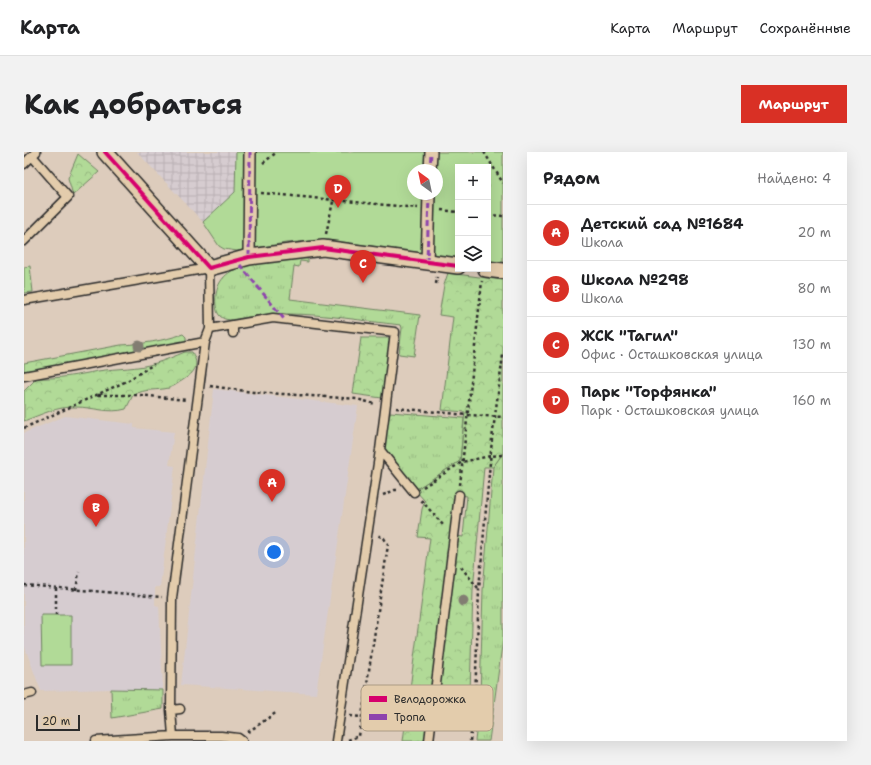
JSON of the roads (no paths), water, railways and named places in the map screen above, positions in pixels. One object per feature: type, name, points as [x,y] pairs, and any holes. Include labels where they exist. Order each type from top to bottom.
[{"type":"street","points":[[105,152],[209,268],[250,257],[323,248],[455,266]]},
{"type":"street","points":[[250,152],[250,257]]},
{"type":"street","points":[[430,164],[431,152]]},
{"type":"street","points":[[427,263],[429,200]]},
{"type":"street","points":[[484,275],[503,271]]},
{"type":"lane","points":[[24,164],[34,154],[68,197],[24,241]]},
{"type":"lane","points":[[24,300],[209,268],[210,329],[205,342],[172,598],[171,710],[173,736]]},
{"type":"lane","points":[[210,329],[233,329],[273,318],[396,332],[380,450],[336,741]]},
{"type":"lane","points":[[24,376],[205,342]]},
{"type":"lane","points":[[380,450],[414,492]]},
{"type":"lane","points":[[436,685],[459,495]]},
{"type":"lane","points":[[171,710],[180,710]]},
{"type":"lane","points":[[429,741],[430,731]]},
{"type":"lane","points":[[96,741],[173,736],[240,739]]},
{"type":"place","name":"Парк \"Торфянка\"","points":[[338,208]]},
{"type":"place","name":"ЖСК \"Тагил\"","points":[[363,283]]},
{"type":"place","name":"Детский сад №1684","points":[[272,502]]},
{"type":"place","name":"Школа №298","points":[[96,527]]}]
